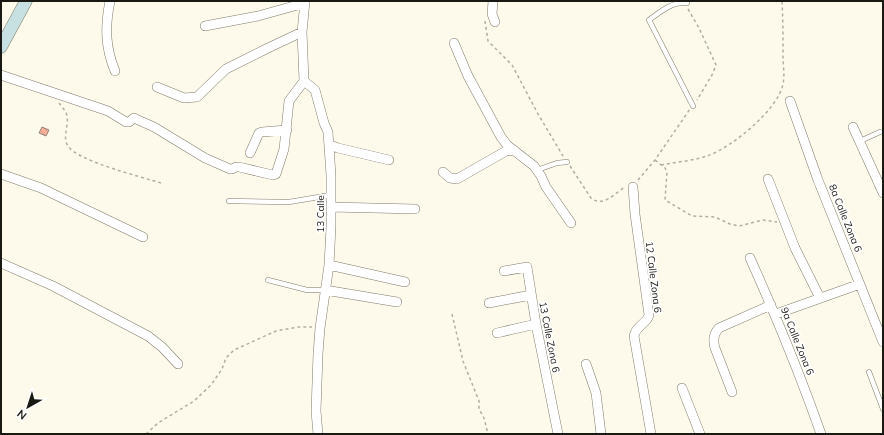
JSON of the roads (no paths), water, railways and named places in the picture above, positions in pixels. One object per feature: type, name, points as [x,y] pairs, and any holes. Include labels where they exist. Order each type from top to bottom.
[{"type":"street","points":[[1,47],[26,1]]},
{"type":"street","points":[[110,1],[106,25],[107,43],[109,58],[115,71]]},
{"type":"street","points":[[493,1],[492,14],[495,22]]},
{"type":"street","points":[[1,75],[108,111],[126,122],[129,122],[134,118],[154,127],[205,158],[232,169],[239,167],[275,175],[280,163],[287,130],[289,101],[304,81],[302,32],[305,2],[258,16],[205,26]]},
{"type":"street","points":[[157,87],[184,98],[197,97],[226,69],[302,32]]},
{"type":"street","points":[[454,43],[468,76],[501,137],[534,166],[546,187],[571,223]]},
{"type":"street","name":"13 Calle","points":[[304,81],[315,90],[328,132],[332,175],[329,265],[320,328],[316,387],[318,434]]},
{"type":"street","name":"8a Calle Zona 6","points":[[790,102],[818,180],[883,342]]},
{"type":"street","points":[[853,126],[883,193]]},
{"type":"street","points":[[250,152],[259,133],[287,130]]},
{"type":"street","points":[[330,145],[389,160]]},
{"type":"street","points":[[443,172],[450,178],[457,179],[506,151],[514,150]]},
{"type":"street","points":[[1,174],[41,188],[143,237]]},
{"type":"street","points":[[768,179],[795,248],[820,298]]},
{"type":"street","name":"12 Calle Zona 6","points":[[633,187],[635,214],[649,315],[647,320],[636,329],[634,336],[651,434]]},
{"type":"street","points":[[330,207],[415,209]]},
{"type":"street","name":"9a Calle Zona 6","points":[[750,258],[776,314],[821,434]]},
{"type":"street","points":[[1,264],[53,286],[148,336],[162,347],[178,364]]},
{"type":"street","points":[[329,265],[405,282]]},
{"type":"street","name":"13 Calle Zona 6","points":[[504,271],[527,267],[536,324],[558,434]]},
{"type":"street","points":[[776,314],[860,284]]},
{"type":"street","points":[[325,290],[397,302]]},
{"type":"street","points":[[489,303],[531,295]]},
{"type":"street","points":[[732,392],[715,348],[715,333],[719,328],[771,305]]},
{"type":"street","points":[[497,333],[536,324]]},
{"type":"street","points":[[586,364],[596,393],[601,434]]},
{"type":"street","points":[[682,388],[700,434]]},
{"type":"lane","points":[[687,3],[673,4],[649,20],[693,106]]},
{"type":"lane","points":[[860,141],[880,132]]},
{"type":"lane","points":[[537,170],[557,163],[567,162]]},
{"type":"lane","points":[[229,201],[289,202],[331,195]]},
{"type":"lane","points":[[268,280],[307,290],[325,290]]},
{"type":"lane","points":[[869,372],[883,409]]}]
